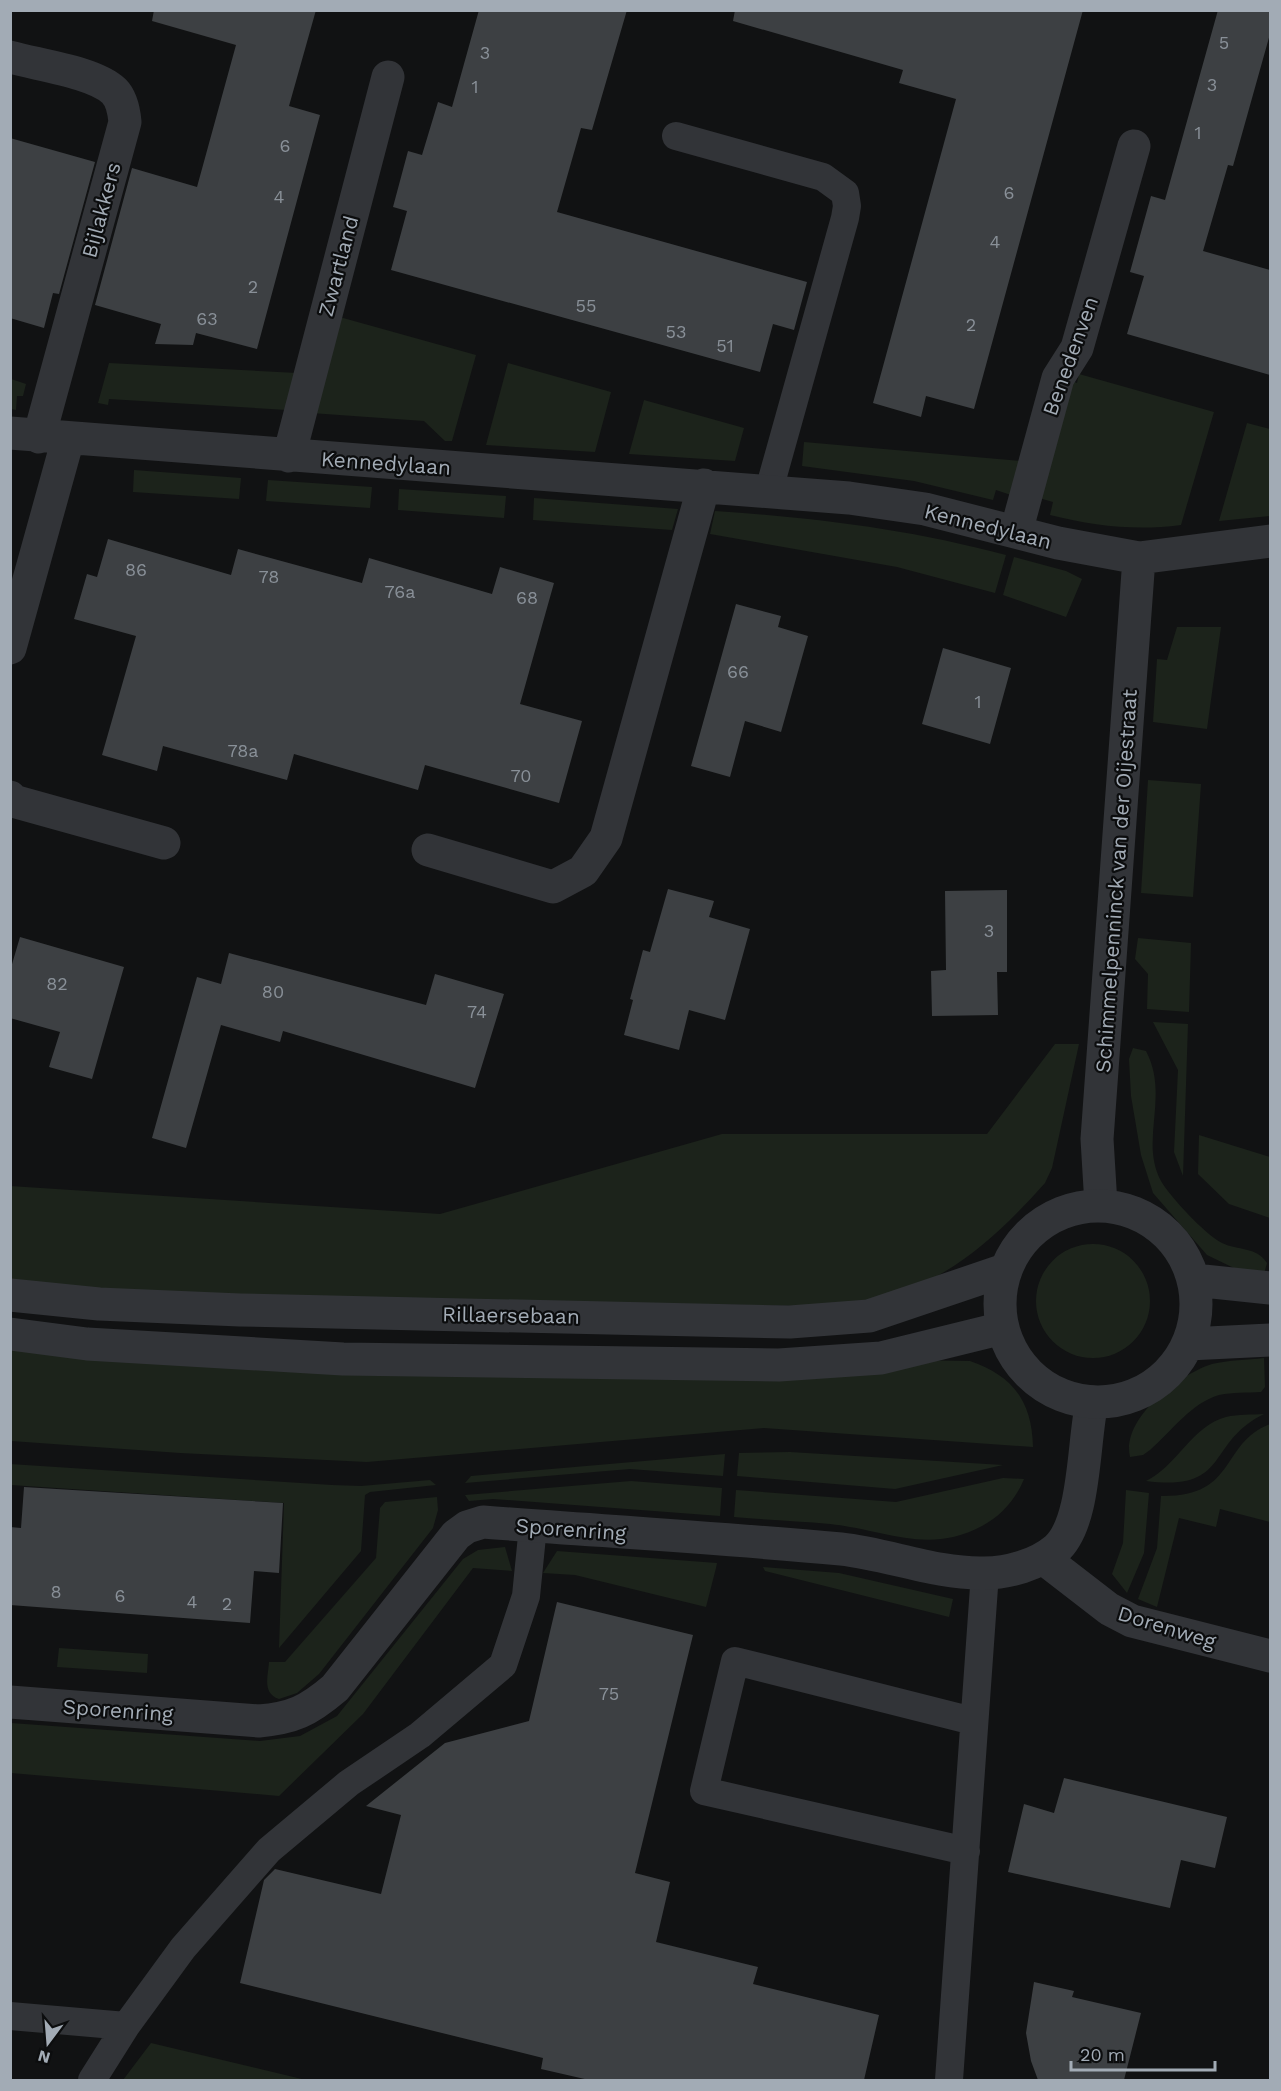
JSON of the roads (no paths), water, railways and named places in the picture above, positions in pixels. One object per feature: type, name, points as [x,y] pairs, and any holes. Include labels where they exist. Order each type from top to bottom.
[{"type":"street","name":"Bijlakkers","points":[[10,57],[100,81],[115,92],[123,108],[125,122],[39,436]]},
{"type":"street","name":"Zwartland","points":[[289,456],[388,77]]},
{"type":"street","name":"Benedenven","points":[[1016,532],[1058,378],[1077,348],[1134,146]]},
{"type":"street","name":"Kennedylaan","points":[[39,436],[704,485],[849,498],[925,509],[1058,543],[1138,558],[1270,541]]},
{"type":"street","points":[[10,648],[39,436]]},
{"type":"street","points":[[428,850],[553,887],[583,871],[606,838],[704,485]]},
{"type":"street","name":"Schimmelpenninck van der Oijestraat","points":[[1101,1205],[1097,1139],[1138,558]]},
{"type":"street","points":[[10,797],[13,801],[164,843]]},
{"type":"street","points":[[1101,1205],[1132,1211],[1160,1227],[1181,1251],[1194,1280],[1196,1313],[1188,1344],[1172,1369],[1149,1388],[1121,1399],[1092,1402],[1068,1397],[1046,1387],[1033,1376],[1012,1351],[1003,1328],[1000,1299],[1005,1270],[1020,1244],[1042,1222],[1070,1210],[1101,1205]]},
{"type":"street","name":"Rillaersebaan","points":[[10,1295],[99,1304],[240,1310],[790,1322],[869,1316],[1005,1270]]},
{"type":"street","points":[[1194,1280],[1270,1288]]},
{"type":"street","points":[[10,1334],[87,1344],[343,1359],[779,1365],[881,1358],[1003,1328]]},
{"type":"street","points":[[1188,1344],[1270,1340]]},
{"type":"street","name":"Sporenring","points":[[10,1702],[258,1721],[284,1719],[311,1708],[335,1688],[456,1535],[467,1527],[483,1522],[844,1550],[939,1569],[985,1573],[1030,1565],[1057,1548],[1070,1529],[1079,1494],[1092,1402]]},
{"type":"street","name":"Dorenweg","points":[[1043,1558],[1109,1609],[1132,1621],[1270,1656]]},
{"type":"lane","points":[[676,136],[823,177],[846,193],[848,206],[845,218],[769,490]]},
{"type":"lane","points":[[92,2080],[126,2026],[183,1948],[269,1850],[349,1784],[420,1735],[503,1665],[526,1596],[533,1526]]},
{"type":"lane","points":[[948,2080],[985,1573]]},
{"type":"lane","points":[[966,1851],[704,1791],[735,1661],[973,1721]]},
{"type":"lane","points":[[10,2016],[126,2026]]}]
